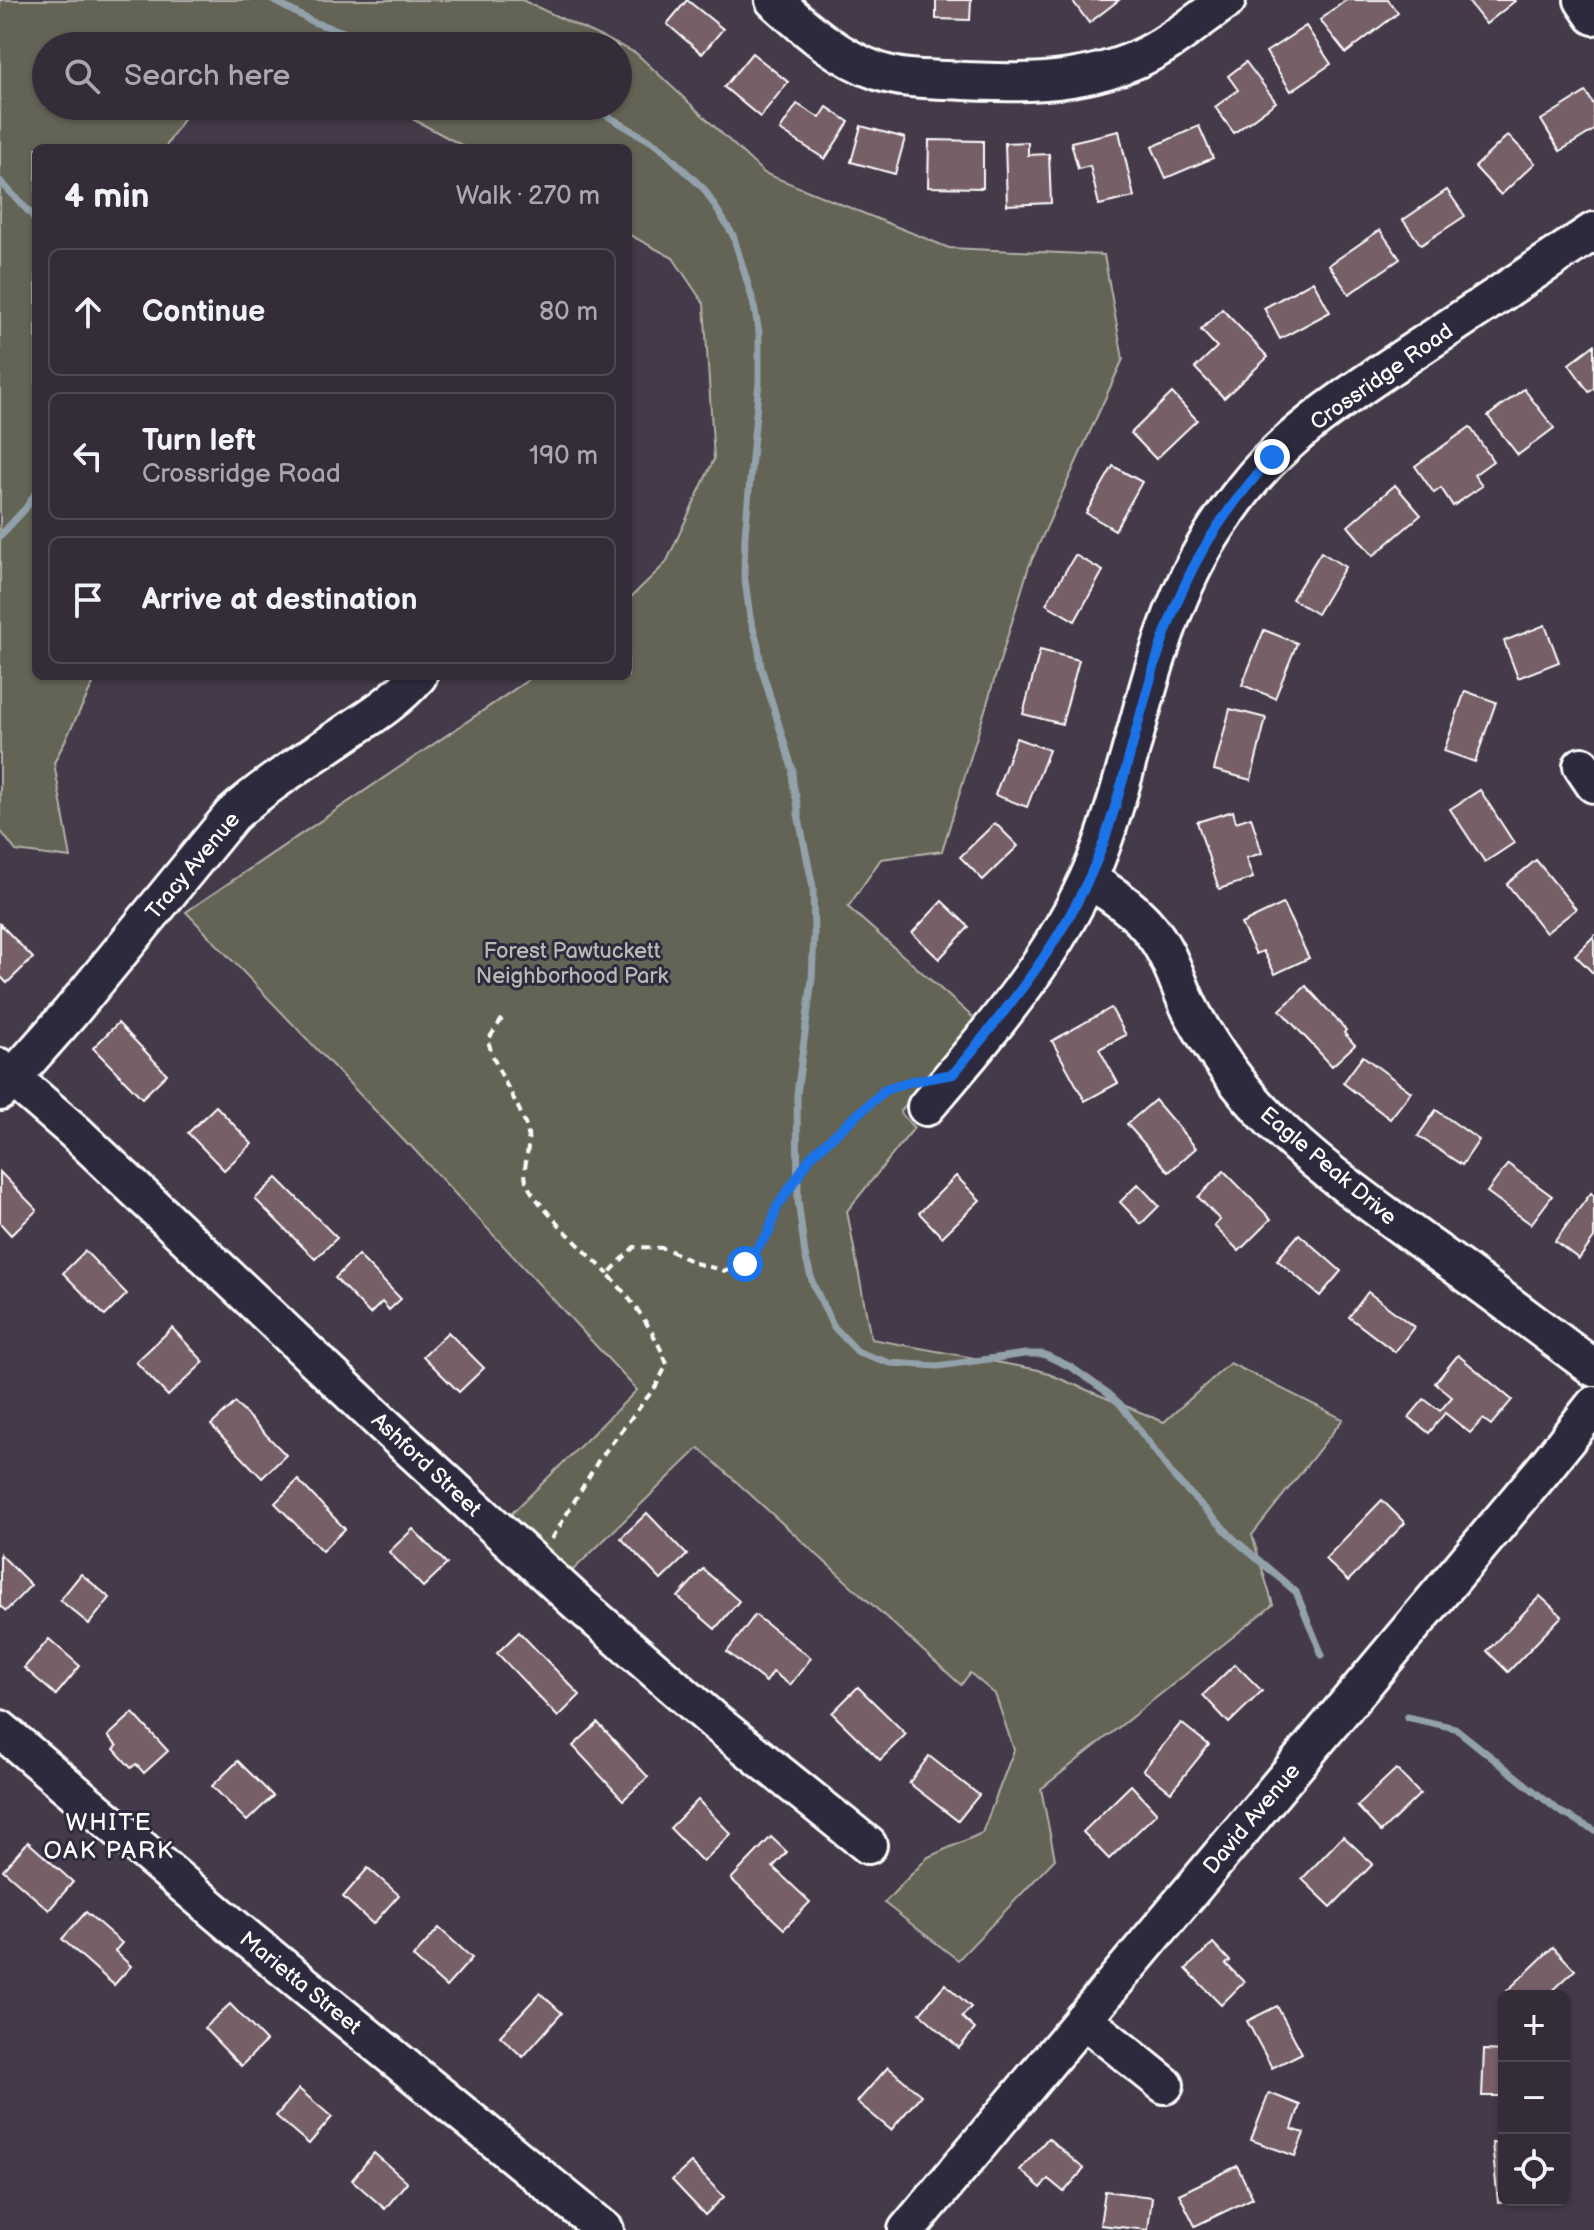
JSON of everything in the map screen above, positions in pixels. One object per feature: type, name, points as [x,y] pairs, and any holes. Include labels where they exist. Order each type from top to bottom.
[{"type":"street","points":[[774,0],[833,49],[880,72],[904,78],[1010,84],[1059,81],[1141,57],[1211,4]]},
{"type":"street","points":[[1583,0],[1594,16]]},
{"type":"street","name":"Crossridge Road","points":[[926,1107],[1037,968],[1088,880],[1118,796],[1171,617],[1203,550],[1244,489],[1272,457],[1316,418],[1594,231]]},
{"type":"street","name":"Tracy Avenue","points":[[4,1079],[70,1013],[232,815],[260,792],[389,705],[414,680]]},
{"type":"street","name":"Eagle Peak Drive","points":[[1088,880],[1134,911],[1155,935],[1215,1053],[1272,1121],[1298,1146],[1374,1206],[1594,1368]]},
{"type":"street","name":"Ashford Street","points":[[4,1079],[75,1132],[536,1565],[715,1722],[868,1845]]},
{"type":"street","name":"David Avenue","points":[[907,2230],[1543,1470],[1594,1405]]},
{"type":"street","name":"Marietta Street","points":[[0,1729],[254,1944],[605,2230]]},
{"type":"street","points":[[1083,2019],[1165,2085]]},
{"type":"path","points":[[502,1019],[488,1040],[493,1062],[527,1129],[527,1184],[538,1201],[632,1301],[659,1344],[667,1364],[656,1386],[598,1461],[536,1565]]},
{"type":"path","points":[[608,1274],[634,1247],[665,1248],[695,1263],[725,1271],[745,1264],[769,1232],[777,1207],[812,1155],[885,1090],[908,1082],[953,1074]]},
{"type":"green space","points":[[0,0],[522,0],[591,32],[32,32],[32,120],[182,120],[167,144],[32,144],[32,680],[95,680],[54,763],[71,858],[16,851],[0,830]]},
{"type":"green space","name":"Forest Pawtuckett Neighborhood Park","points":[[632,51],[764,173],[949,248],[1104,255],[1123,359],[1029,566],[942,851],[881,859],[848,907],[976,1020],[900,1112],[914,1128],[847,1211],[871,1339],[1039,1370],[1164,1422],[1230,1363],[1343,1419],[1252,1535],[1273,1605],[1041,1789],[1055,1859],[958,1960],[884,1903],[928,1857],[982,1833],[1014,1750],[995,1694],[970,1673],[961,1685],[699,1448],[565,1578],[503,1522],[637,1390],[410,1145],[186,912],[528,680],[632,680],[632,596],[666,563],[714,459],[704,304],[673,258],[632,236],[632,144],[459,144],[414,120],[632,120]]},
{"type":"building","points":[[687,0],[723,29],[702,54],[667,24]]},
{"type":"building","points":[[936,0],[971,0],[970,20],[936,19]]},
{"type":"building","points":[[1072,0],[1119,0],[1089,23]]},
{"type":"building","points":[[1346,0],[1388,0],[1398,13],[1346,53],[1320,20]]},
{"type":"building","points":[[1467,0],[1514,0],[1515,1],[1486,24]]},
{"type":"building","points":[[1306,26],[1331,64],[1291,91],[1266,52]]},
{"type":"building","points":[[752,53],[788,82],[760,117],[724,87]]},
{"type":"building","points":[[1246,62],[1276,102],[1234,133],[1215,107],[1238,90],[1228,76]]},
{"type":"building","points":[[1586,92],[1594,105],[1594,130],[1560,151],[1541,120]]},
{"type":"building","points":[[797,104],[820,118],[827,107],[849,122],[825,159],[780,130]]},
{"type":"building","points":[[861,126],[905,138],[895,174],[851,162]]},
{"type":"building","points":[[1199,126],[1213,158],[1166,178],[1152,147]]},
{"type":"building","points":[[1119,131],[1134,197],[1099,205],[1090,166],[1078,169],[1071,142]]},
{"type":"building","points":[[1508,135],[1535,163],[1501,195],[1475,167]]},
{"type":"building","points":[[929,140],[983,141],[983,188],[928,187]]},
{"type":"building","points":[[1028,142],[1028,155],[1049,154],[1051,203],[1007,205],[1005,143]]},
{"type":"building","points":[[1447,190],[1465,216],[1421,245],[1403,220]]},
{"type":"building","points":[[1380,230],[1400,259],[1349,294],[1329,265]]},
{"type":"building","points":[[1313,281],[1330,312],[1280,339],[1264,308]]},
{"type":"building","points":[[1222,309],[1268,357],[1224,398],[1195,368],[1217,347],[1201,330]]},
{"type":"building","points":[[1594,345],[1594,389],[1589,392],[1569,364]]},
{"type":"building","points":[[1524,389],[1554,428],[1518,455],[1488,416]]},
{"type":"building","points":[[1172,393],[1197,420],[1156,459],[1131,433]]},
{"type":"building","points":[[1470,427],[1493,461],[1474,475],[1482,486],[1453,506],[1441,488],[1434,493],[1415,466]]},
{"type":"building","points":[[1113,466],[1142,482],[1115,530],[1086,513]]},
{"type":"building","points":[[1395,485],[1421,515],[1373,556],[1348,526]]},
{"type":"building","points":[[1321,552],[1345,567],[1317,614],[1292,599]]},
{"type":"building","points":[[1075,555],[1103,571],[1075,621],[1046,604]]},
{"type":"building","points":[[1545,625],[1559,662],[1518,678],[1504,641]]},
{"type":"building","points":[[1264,630],[1297,643],[1275,698],[1242,685]]},
{"type":"building","points":[[1040,650],[1079,660],[1062,724],[1023,714]]},
{"type":"building","points":[[1465,691],[1496,702],[1475,762],[1444,751]]},
{"type":"building","points":[[1230,709],[1266,718],[1251,780],[1214,770]]},
{"type":"building","points":[[1016,738],[1049,750],[1027,807],[995,795]]},
{"type":"building","points":[[1480,790],[1514,843],[1485,862],[1450,809]]},
{"type":"building","points":[[1233,811],[1236,822],[1251,817],[1262,853],[1246,858],[1253,878],[1219,889],[1197,822]]},
{"type":"building","points":[[995,823],[1018,846],[983,880],[960,857]]},
{"type":"building","points":[[1536,860],[1576,909],[1546,933],[1507,884]]},
{"type":"building","points":[[942,901],[969,927],[939,959],[912,933]]},
{"type":"building","points":[[1283,904],[1309,958],[1275,974],[1263,951],[1256,954],[1241,924]]},
{"type":"building","points":[[0,924],[33,958],[7,983],[0,976]]},
{"type":"building","points":[[1594,936],[1594,974],[1575,955]]},
{"type":"building","points":[[1306,986],[1346,1030],[1344,1033],[1355,1045],[1332,1066],[1280,1010]]},
{"type":"building","points":[[1111,1008],[1126,1035],[1099,1049],[1118,1083],[1085,1101],[1052,1041]]},
{"type":"building","points":[[118,1023],[167,1074],[142,1098],[93,1048]]},
{"type":"building","points":[[1363,1056],[1411,1092],[1390,1119],[1343,1083]]},
{"type":"building","points":[[1155,1100],[1196,1148],[1169,1172],[1127,1124]]},
{"type":"building","points":[[216,1106],[252,1144],[224,1170],[188,1133]]},
{"type":"building","points":[[1436,1110],[1479,1140],[1462,1165],[1418,1136]]},
{"type":"building","points":[[1508,1164],[1552,1196],[1531,1224],[1487,1192]]},
{"type":"building","points":[[1224,1171],[1271,1219],[1239,1251],[1214,1226],[1220,1220],[1198,1197]]},
{"type":"building","points":[[0,1172],[37,1210],[11,1235],[0,1223]]},
{"type":"building","points":[[956,1176],[980,1200],[942,1237],[919,1213]]},
{"type":"building","points":[[277,1178],[337,1238],[315,1259],[255,1199]]},
{"type":"building","points":[[1138,1184],[1159,1206],[1141,1224],[1120,1202]]},
{"type":"building","points":[[1591,1193],[1594,1196],[1594,1238],[1579,1259],[1555,1241]]},
{"type":"building","points":[[1299,1234],[1341,1271],[1320,1296],[1277,1260]]},
{"type":"building","points":[[85,1251],[127,1294],[105,1316],[63,1273]]},
{"type":"building","points":[[358,1255],[401,1299],[389,1310],[382,1302],[370,1314],[335,1278]]},
{"type":"building","points":[[1368,1292],[1414,1327],[1395,1352],[1349,1317]]},
{"type":"building","points":[[172,1328],[204,1362],[168,1396],[136,1362]]},
{"type":"building","points":[[448,1332],[484,1368],[459,1392],[423,1356]]},
{"type":"building","points":[[1458,1355],[1512,1400],[1491,1425],[1483,1419],[1470,1433],[1445,1413],[1429,1433],[1409,1417],[1424,1399],[1440,1411],[1452,1397],[1435,1383]]},
{"type":"building","points":[[235,1403],[286,1455],[262,1478],[211,1425]]},
{"type":"building","points":[[298,1480],[345,1529],[322,1551],[275,1503]]},
{"type":"building","points":[[1382,1500],[1405,1523],[1348,1581],[1325,1559]]},
{"type":"building","points":[[647,1513],[687,1555],[661,1580],[621,1538]]},
{"type":"building","points":[[413,1529],[447,1564],[423,1587],[389,1552]]},
{"type":"building","points":[[0,1554],[31,1585],[6,1611],[0,1606]]},
{"type":"building","points":[[703,1569],[739,1601],[715,1629],[678,1597]]},
{"type":"building","points":[[81,1574],[110,1598],[89,1624],[60,1600]]},
{"type":"building","points":[[1540,1596],[1562,1616],[1508,1672],[1487,1651]]},
{"type":"building","points":[[755,1615],[811,1658],[790,1685],[773,1672],[766,1682],[727,1652]]},
{"type":"building","points":[[519,1632],[580,1695],[558,1717],[497,1653]]},
{"type":"building","points":[[49,1639],[80,1666],[56,1695],[24,1668]]},
{"type":"building","points":[[1235,1664],[1262,1691],[1229,1723],[1203,1695]]},
{"type":"building","points":[[858,1687],[906,1734],[880,1760],[832,1713]]},
{"type":"building","points":[[133,1713],[168,1751],[144,1773],[136,1764],[131,1768],[114,1749],[117,1746],[108,1736]]},
{"type":"building","points":[[598,1723],[648,1777],[623,1800],[573,1746]]},
{"type":"building","points":[[1181,1723],[1209,1745],[1171,1792],[1143,1770]]},
{"type":"building","points":[[929,1756],[979,1795],[958,1821],[909,1783]]},
{"type":"building","points":[[238,1761],[273,1796],[247,1821],[212,1786]]},
{"type":"building","points":[[1396,1769],[1420,1794],[1381,1832],[1357,1806]]},
{"type":"building","points":[[1131,1785],[1157,1813],[1109,1859],[1083,1832]]},
{"type":"building","points":[[698,1800],[731,1834],[703,1862],[670,1828]]},
{"type":"building","points":[[1343,1836],[1373,1864],[1331,1907],[1302,1879]]},
{"type":"building","points":[[771,1837],[787,1852],[773,1867],[810,1902],[784,1929],[731,1879]]},
{"type":"building","points":[[28,1842],[73,1882],[49,1910],[3,1870]]},
{"type":"building","points":[[368,1868],[399,1895],[373,1924],[343,1897]]},
{"type":"building","points":[[86,1912],[122,1943],[115,1951],[131,1966],[114,1985],[62,1939]]},
{"type":"building","points":[[439,1928],[472,1958],[446,1987],[413,1957]]},
{"type":"building","points":[[1213,1943],[1230,1961],[1226,1964],[1244,1982],[1221,2005],[1186,1969]]},
{"type":"building","points":[[1553,1947],[1575,1970],[1553,1990],[1508,1990]]},
{"type":"building","points":[[945,1984],[971,2007],[962,2017],[975,2029],[959,2048],[920,2013]]},
{"type":"building","points":[[540,1993],[562,2013],[523,2057],[500,2036]]},
{"type":"building","points":[[230,2004],[266,2041],[241,2066],[204,2028]]},
{"type":"building","points":[[1277,2006],[1302,2053],[1272,2068],[1247,2021]]},
{"type":"building","points":[[1484,2050],[1498,2051],[1498,2096],[1482,2096]]},
{"type":"building","points":[[888,2067],[921,2095],[891,2130],[857,2102]]},
{"type":"building","points":[[299,2089],[332,2117],[309,2144],[276,2116]]},
{"type":"building","points":[[1269,2093],[1300,2105],[1292,2129],[1304,2133],[1295,2156],[1251,2140]]},
{"type":"building","points":[[1048,2138],[1084,2169],[1064,2192],[1048,2179],[1041,2188],[1020,2170]]},
{"type":"building","points":[[1498,2142],[1498,2203],[1492,2143]]},
{"type":"building","points":[[374,2153],[407,2182],[385,2209],[352,2180]]},
{"type":"building","points":[[691,2163],[724,2197],[705,2215],[672,2180]]},
{"type":"building","points":[[1237,2166],[1253,2198],[1195,2226],[1179,2194]]},
{"type":"building","points":[[1105,2191],[1152,2197],[1148,2230],[1100,2225]]},
{"type":"waterway","points":[[272,0],[313,22],[344,32]]},
{"type":"waterway","points":[[614,120],[659,146],[704,189],[733,235],[759,332],[759,381],[744,573],[761,667],[793,771],[813,887],[812,979],[797,1094],[798,1200],[805,1255],[813,1284],[833,1326],[858,1352],[890,1363],[938,1366],[1043,1354],[1071,1367],[1108,1393],[1121,1405],[1174,1477],[1235,1540],[1296,1592],[1322,1655]]},
{"type":"waterway","points":[[0,181],[32,215]]},
{"type":"waterway","points":[[0,536],[32,498]]},
{"type":"waterway","points":[[1407,1717],[1455,1728],[1559,1811],[1594,1830]]},
{"type":"district","name":"WHITE OAK PARK","points":[[109,1836]]},
{"type":"route","points":[[745,1264],[769,1232],[777,1207],[812,1155],[885,1090],[908,1082],[953,1074],[1037,968],[1062,929],[1101,848],[1123,782],[1152,674],[1188,577],[1244,489],[1272,457]]}]
